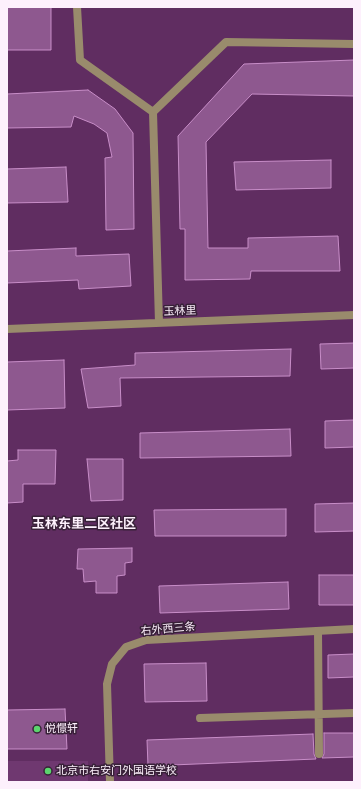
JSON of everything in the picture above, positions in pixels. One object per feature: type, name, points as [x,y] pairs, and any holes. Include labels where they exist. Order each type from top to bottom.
[{"type":"street","points":[[77,7],[80,60],[153,112]]},
{"type":"street","points":[[159,323],[153,112],[226,42],[354,44]]},
{"type":"street","name":"玉林里","points":[[7,329],[354,315]]},
{"type":"street","name":"右外西三条","points":[[110,782],[107,684],[112,664],[126,647],[146,640],[354,629]]},
{"type":"street","points":[[318,631],[319,754]]},
{"type":"street","points":[[200,718],[354,713]]},
{"type":"shaded area","name":"北京市右安门外国语学校","points":[[7,761],[88,761],[88,782],[7,782]]},
{"type":"building","points":[[7,7],[51,7],[51,50],[7,50]]},
{"type":"building","points":[[354,60],[354,96],[252,94],[206,142],[208,248],[248,248],[248,238],[338,236],[340,271],[251,271],[250,279],[185,280],[185,229],[180,229],[178,136],[244,64]]},
{"type":"building","points":[[88,90],[115,109],[133,133],[134,229],[106,230],[105,158],[112,157],[107,133],[94,124],[74,116],[71,127],[7,128],[7,94]]},
{"type":"building","points":[[331,160],[331,188],[236,190],[234,162]]},
{"type":"building","points":[[66,167],[68,202],[7,203],[7,169]]},
{"type":"building","points":[[76,248],[76,256],[129,254],[131,286],[79,289],[78,280],[7,283],[7,251]]},
{"type":"building","points":[[354,343],[354,368],[321,369],[320,344]]},
{"type":"building","points":[[291,349],[290,376],[120,378],[121,406],[88,408],[81,369],[135,365],[135,353]]},
{"type":"building","points":[[64,360],[65,408],[7,410],[7,362]]},
{"type":"building","points":[[354,420],[354,447],[325,448],[325,421]]},
{"type":"building","points":[[290,429],[291,456],[140,458],[140,433]]},
{"type":"building","points":[[18,450],[56,450],[55,484],[23,484],[23,502],[7,503],[7,461],[18,460]]},
{"type":"building","points":[[87,459],[123,459],[123,500],[91,501]]},
{"type":"building","points":[[354,503],[354,531],[315,532],[315,504]]},
{"type":"building","points":[[286,509],[286,536],[155,536],[154,510]]},
{"type":"building","points":[[132,548],[132,562],[125,563],[125,575],[117,576],[117,593],[96,593],[96,581],[84,582],[83,569],[77,569],[78,549]]},
{"type":"building","points":[[319,575],[354,575],[354,605],[319,605]]},
{"type":"building","points":[[288,582],[289,609],[160,613],[159,586]]},
{"type":"building","points":[[354,654],[354,677],[328,678],[328,655]]},
{"type":"building","points":[[206,663],[207,701],[145,702],[144,664]]},
{"type":"building","name":"悦憬轩","points":[[65,709],[67,749],[7,749],[7,710]]},
{"type":"building","points":[[324,733],[354,733],[354,757],[322,758],[324,754]]},
{"type":"building","points":[[313,734],[314,754],[316,759],[148,766],[147,740]]},
{"type":"place","name":"悦憬轩","points":[[37,729]]},
{"type":"place","name":"北京市右安门外国语学校","points":[[48,771]]},
{"type":"district","name":"玉林东里二区社区","points":[[84,524]]}]
